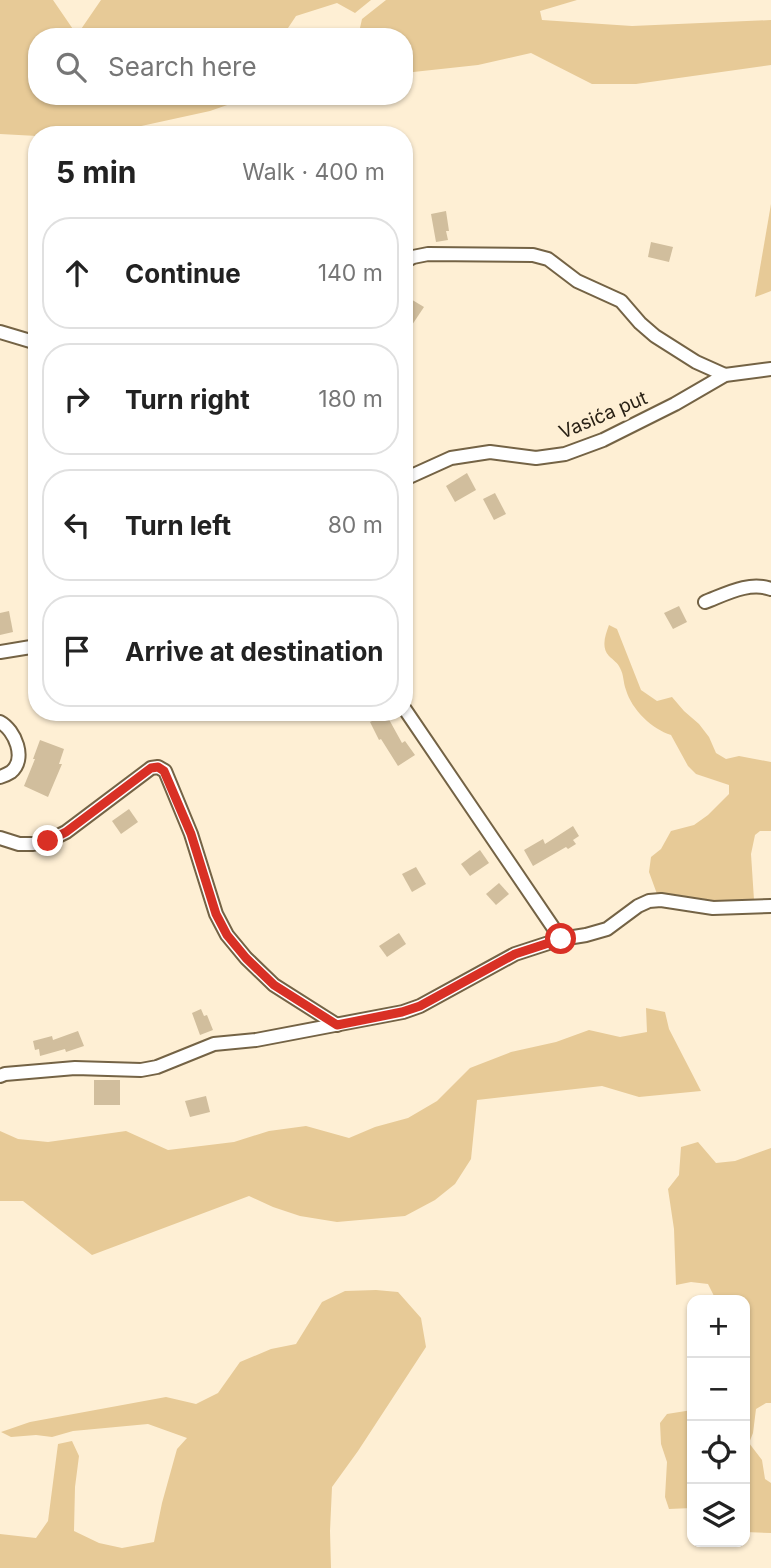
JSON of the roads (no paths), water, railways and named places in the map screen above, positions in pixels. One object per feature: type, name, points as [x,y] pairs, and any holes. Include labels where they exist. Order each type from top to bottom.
[{"type":"street","points":[[413,257],[428,254],[533,255],[548,259],[577,281],[621,301],[654,336],[696,362],[725,375]]},
{"type":"street","points":[[0,332],[28,340]]},
{"type":"street","name":"Vasića put","points":[[413,475],[452,458],[490,452],[536,458],[565,454],[603,440],[725,375],[771,369]]},
{"type":"street","points":[[705,602],[748,586],[771,589]]},
{"type":"street","points":[[0,652],[28,647]]},
{"type":"street","points":[[413,721],[561,939]]},
{"type":"street","points":[[0,722],[13,732],[18,757],[17,764],[10,773],[0,777]]},
{"type":"street","points":[[0,838],[19,844],[48,841],[66,832],[151,768],[158,767],[164,771],[191,834],[216,914],[227,935],[274,985],[337,1025]]},
{"type":"street","points":[[0,1076],[75,1068],[141,1070],[158,1067],[214,1044],[256,1041],[402,1012],[420,1006],[515,954],[561,939],[607,929],[649,901],[662,900],[713,908],[771,906]]}]
